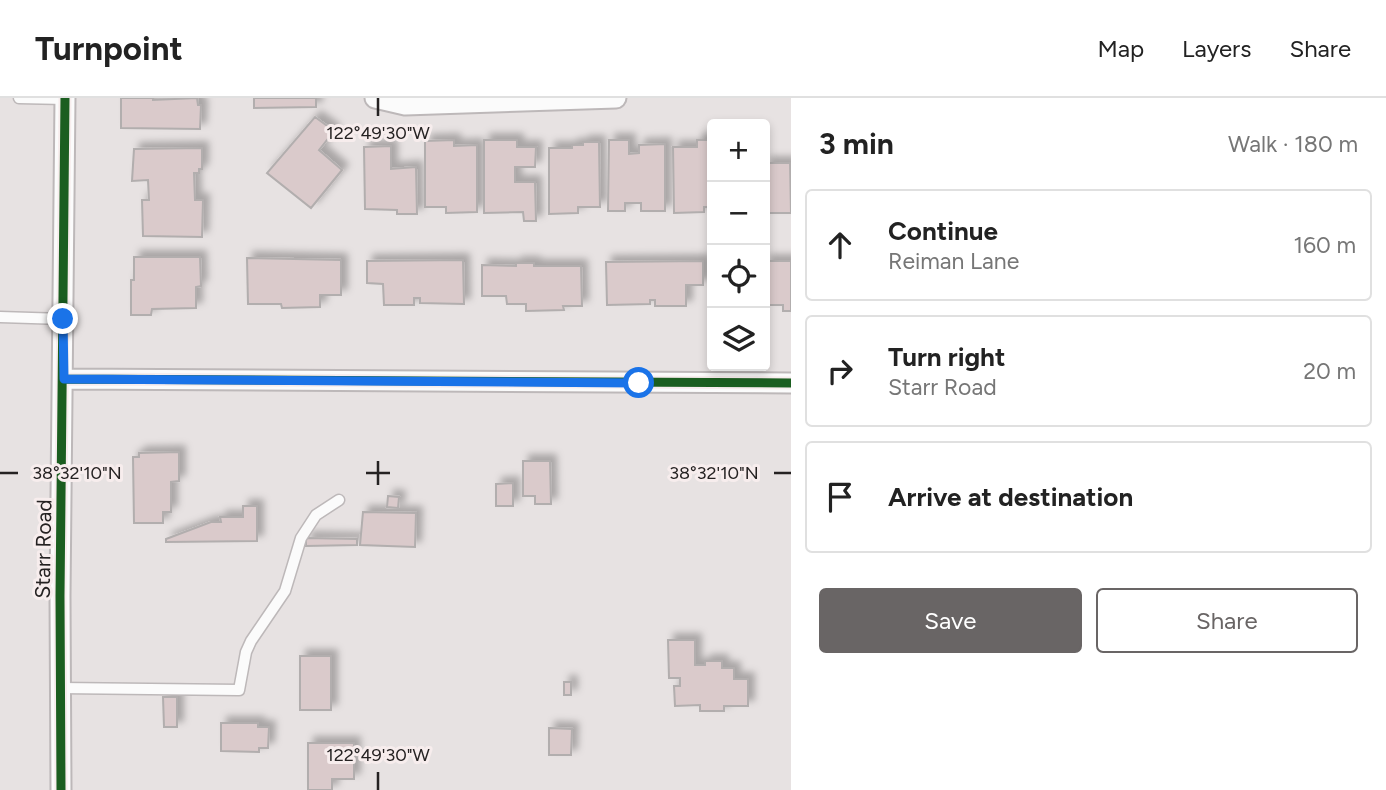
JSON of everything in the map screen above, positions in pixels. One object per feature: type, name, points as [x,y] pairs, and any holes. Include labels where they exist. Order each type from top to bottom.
[{"type":"street","points":[[375,98],[405,105],[616,98]]},
{"type":"street","name":"Starr Road","points":[[61,790],[65,99]]},
{"type":"street","points":[[64,379],[791,383]]},
{"type":"lane","points":[[19,98],[65,99]]},
{"type":"lane","points":[[0,317],[63,319]]},
{"type":"lane","points":[[60,688],[239,690],[246,652],[285,591],[301,538],[316,515],[339,500]]},
{"type":"building","points":[[121,98],[197,98],[198,105],[201,105],[200,129],[121,128]]},
{"type":"building","points":[[254,98],[316,98],[316,107],[254,108]]},
{"type":"building","points":[[315,117],[334,131],[319,150],[342,170],[311,208],[267,173]]},
{"type":"building","points":[[454,140],[454,146],[477,145],[477,212],[446,213],[446,207],[425,207],[425,141]]},
{"type":"building","points":[[484,140],[517,140],[517,147],[536,147],[535,167],[515,167],[515,182],[535,182],[536,221],[524,221],[523,212],[484,213]]},
{"type":"building","points":[[609,140],[629,140],[629,154],[639,153],[639,145],[665,144],[665,211],[641,211],[641,203],[625,203],[625,211],[608,211]]},
{"type":"building","points":[[697,140],[707,140],[707,207],[704,207],[704,212],[674,213],[673,147],[697,147]]},
{"type":"building","points":[[583,142],[599,142],[600,207],[578,207],[578,213],[549,214],[549,148],[572,148],[572,145],[583,145]]},
{"type":"building","points":[[391,146],[391,169],[416,167],[417,214],[365,209],[364,147]]},
{"type":"building","points":[[202,148],[202,169],[199,169],[199,173],[194,173],[195,200],[203,200],[202,237],[143,236],[142,200],[149,200],[148,180],[132,181],[134,149]]},
{"type":"building","points":[[770,163],[790,163],[791,213],[770,213]]},
{"type":"building","points":[[134,257],[200,257],[201,286],[196,287],[196,308],[152,309],[151,315],[131,315]]},
{"type":"building","points":[[247,258],[341,260],[341,295],[320,295],[320,307],[282,308],[281,304],[248,304]]},
{"type":"building","points":[[463,260],[464,304],[420,303],[420,298],[414,298],[414,305],[384,305],[383,284],[367,283],[367,261]]},
{"type":"building","points":[[703,261],[703,285],[686,285],[686,306],[655,306],[655,300],[650,300],[650,304],[607,305],[606,262]]},
{"type":"building","points":[[770,261],[791,261],[791,311],[783,311],[783,305],[770,305]]},
{"type":"building","points":[[516,263],[534,263],[534,266],[581,266],[582,306],[563,306],[564,310],[526,311],[526,304],[507,304],[506,296],[482,296],[482,265],[516,266]]},
{"type":"building","points":[[179,452],[179,481],[171,482],[171,512],[163,512],[163,523],[134,523],[133,457],[139,457],[139,453]]},
{"type":"building","points":[[523,461],[550,461],[551,504],[535,504],[535,496],[523,496]]},
{"type":"building","points":[[513,483],[513,506],[496,506],[496,484]]},
{"type":"building","points":[[388,496],[399,497],[398,508],[387,507]]},
{"type":"building","points":[[243,506],[257,506],[257,541],[166,542],[166,539],[211,522],[221,522],[220,517],[243,517]]},
{"type":"building","points":[[363,512],[416,513],[415,547],[360,545]]},
{"type":"building","points":[[306,538],[357,539],[357,545],[306,546]]},
{"type":"building","points":[[668,640],[695,640],[695,665],[705,665],[705,661],[722,661],[722,668],[734,668],[734,679],[748,679],[748,706],[724,706],[724,711],[700,711],[700,705],[675,706],[674,686],[680,686],[680,678],[669,678]]},
{"type":"building","points":[[300,656],[331,656],[331,710],[300,710]]},
{"type":"building","points":[[564,682],[571,682],[571,695],[564,695]]},
{"type":"building","points":[[163,697],[177,697],[177,727],[164,727]]},
{"type":"building","points":[[221,723],[258,723],[258,727],[269,727],[268,748],[259,748],[259,752],[221,751]]},
{"type":"building","points":[[549,728],[572,729],[571,755],[549,755]]},
{"type":"building","points":[[308,743],[354,743],[354,779],[332,779],[332,790],[308,790]]},
{"type":"cycle path","points":[[61,790],[60,596],[65,98]]},
{"type":"cycle path","points":[[64,379],[791,383]]},
{"type":"route","points":[[63,319],[64,379],[639,383]]}]
